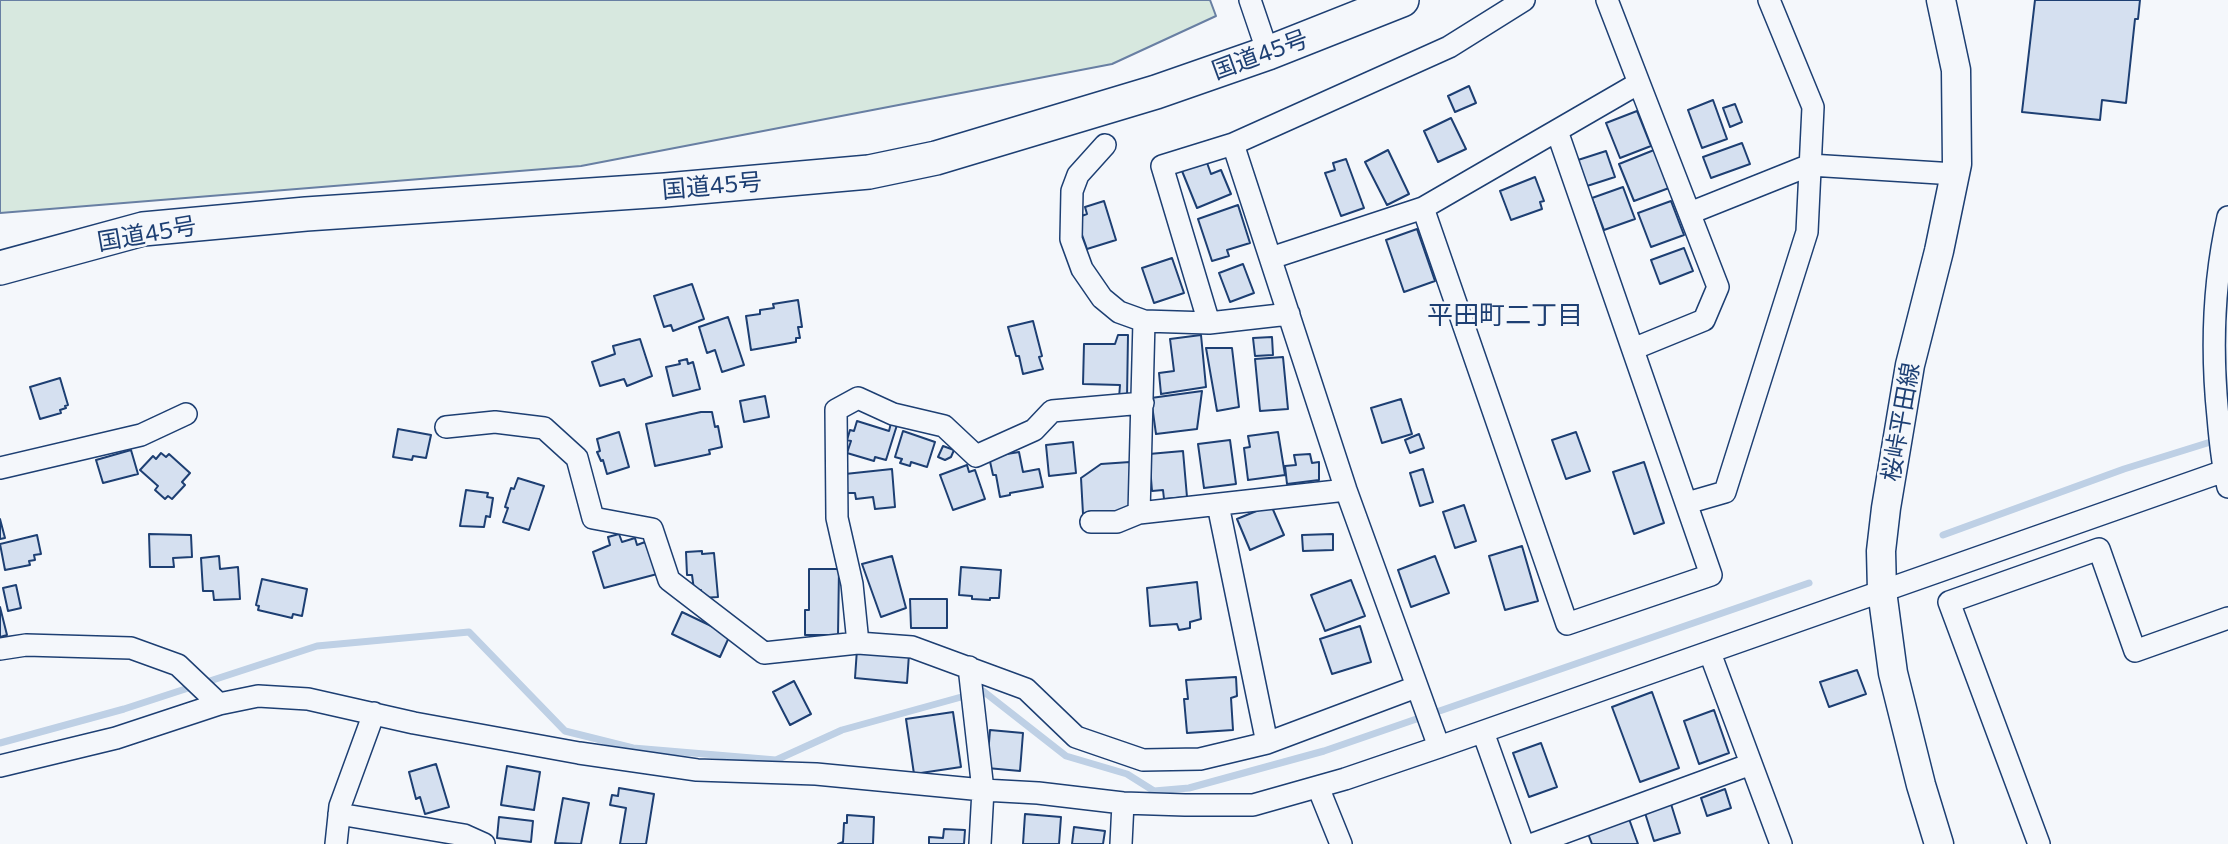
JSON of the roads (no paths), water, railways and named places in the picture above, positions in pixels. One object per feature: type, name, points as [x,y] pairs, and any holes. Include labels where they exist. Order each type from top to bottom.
[{"type":"highway","name":"国道45号","points":[[0,268],[143,229],[306,214],[665,190],[869,172],[936,158],[1156,92],[1268,53],[1402,0]]},
{"type":"main road","name":"桜峠平田線","points":[[1939,844],[1893,673],[1882,591],[1881,551],[1910,365],[1939,251],[1957,164],[1955,70],[1941,0]]},
{"type":"street","points":[[1250,0],[1268,53]]},
{"type":"street","points":[[1209,323],[1162,166],[1233,144],[1449,47],[1524,0]]},
{"type":"street","points":[[1607,0],[1718,287],[1704,320],[1633,349]]},
{"type":"street","points":[[1687,503],[1725,492],[1807,232],[1813,107],[1769,0]]},
{"type":"street","points":[[1271,258],[1423,208],[1639,83]]},
{"type":"street","points":[[1423,208],[1567,624],[1711,575],[1558,131]]},
{"type":"street","points":[[1233,144],[1346,490],[1439,747]]},
{"type":"street","points":[[1105,145],[1078,175],[1072,191],[1071,239],[1082,269],[1102,298],[1119,312],[1144,321],[1209,323],[1289,314]]},
{"type":"street","points":[[1690,213],[1810,164],[1955,174]]},
{"type":"street","points":[[0,766],[116,738],[215,700],[270,696],[308,699],[579,753],[697,770],[816,774],[1123,803],[1253,805],[1318,787],[1439,747],[1882,591],[2227,477],[2218,419],[2213,327],[2215,291],[2228,217]]},
{"type":"street","points":[[1139,513],[1144,321]]},
{"type":"street","points":[[858,643],[852,584],[837,518],[836,410],[858,398],[893,414],[944,426],[976,456],[1034,430],[1052,411],[1143,403]]},
{"type":"street","points":[[0,468],[141,435],[186,414]]},
{"type":"street","points":[[446,427],[495,422],[544,428],[577,458],[593,518],[652,529],[669,580],[764,653],[858,643],[912,648],[970,674],[1026,689],[1076,737],[1143,760],[1200,759],[1267,743],[1419,696]]},
{"type":"street","points":[[1091,522],[1117,522],[1139,513],[1346,490]]},
{"type":"street","points":[[1218,505],[1267,743]]},
{"type":"street","points":[[2039,844],[1949,603],[2099,549],[2135,651],[2228,618]]},
{"type":"street","points":[[0,649],[26,645],[131,648],[177,665],[215,700]]},
{"type":"street","points":[[1710,653],[1781,844]]},
{"type":"street","points":[[970,674],[983,790],[980,844]]},
{"type":"street","points":[[336,844],[340,806],[374,713]]},
{"type":"street","points":[[1483,732],[1523,844]]},
{"type":"street","points":[[1533,844],[1752,764]]},
{"type":"street","points":[[1318,787],[1341,844]]},
{"type":"street","points":[[1121,844],[1123,803]]},
{"type":"street","points":[[339,814],[464,835],[485,844]]},
{"type":"waterway","points":[[1943,535],[2124,469],[2217,440]]},
{"type":"waterway","points":[[0,743],[124,709],[317,646],[469,632],[565,731],[633,748],[776,760],[842,730],[983,691],[1066,756],[1127,774],[1154,791],[1189,788],[1324,751],[1809,583]]},
{"type":"district","name":"平田町二丁目","points":[[1505,315]]}]
